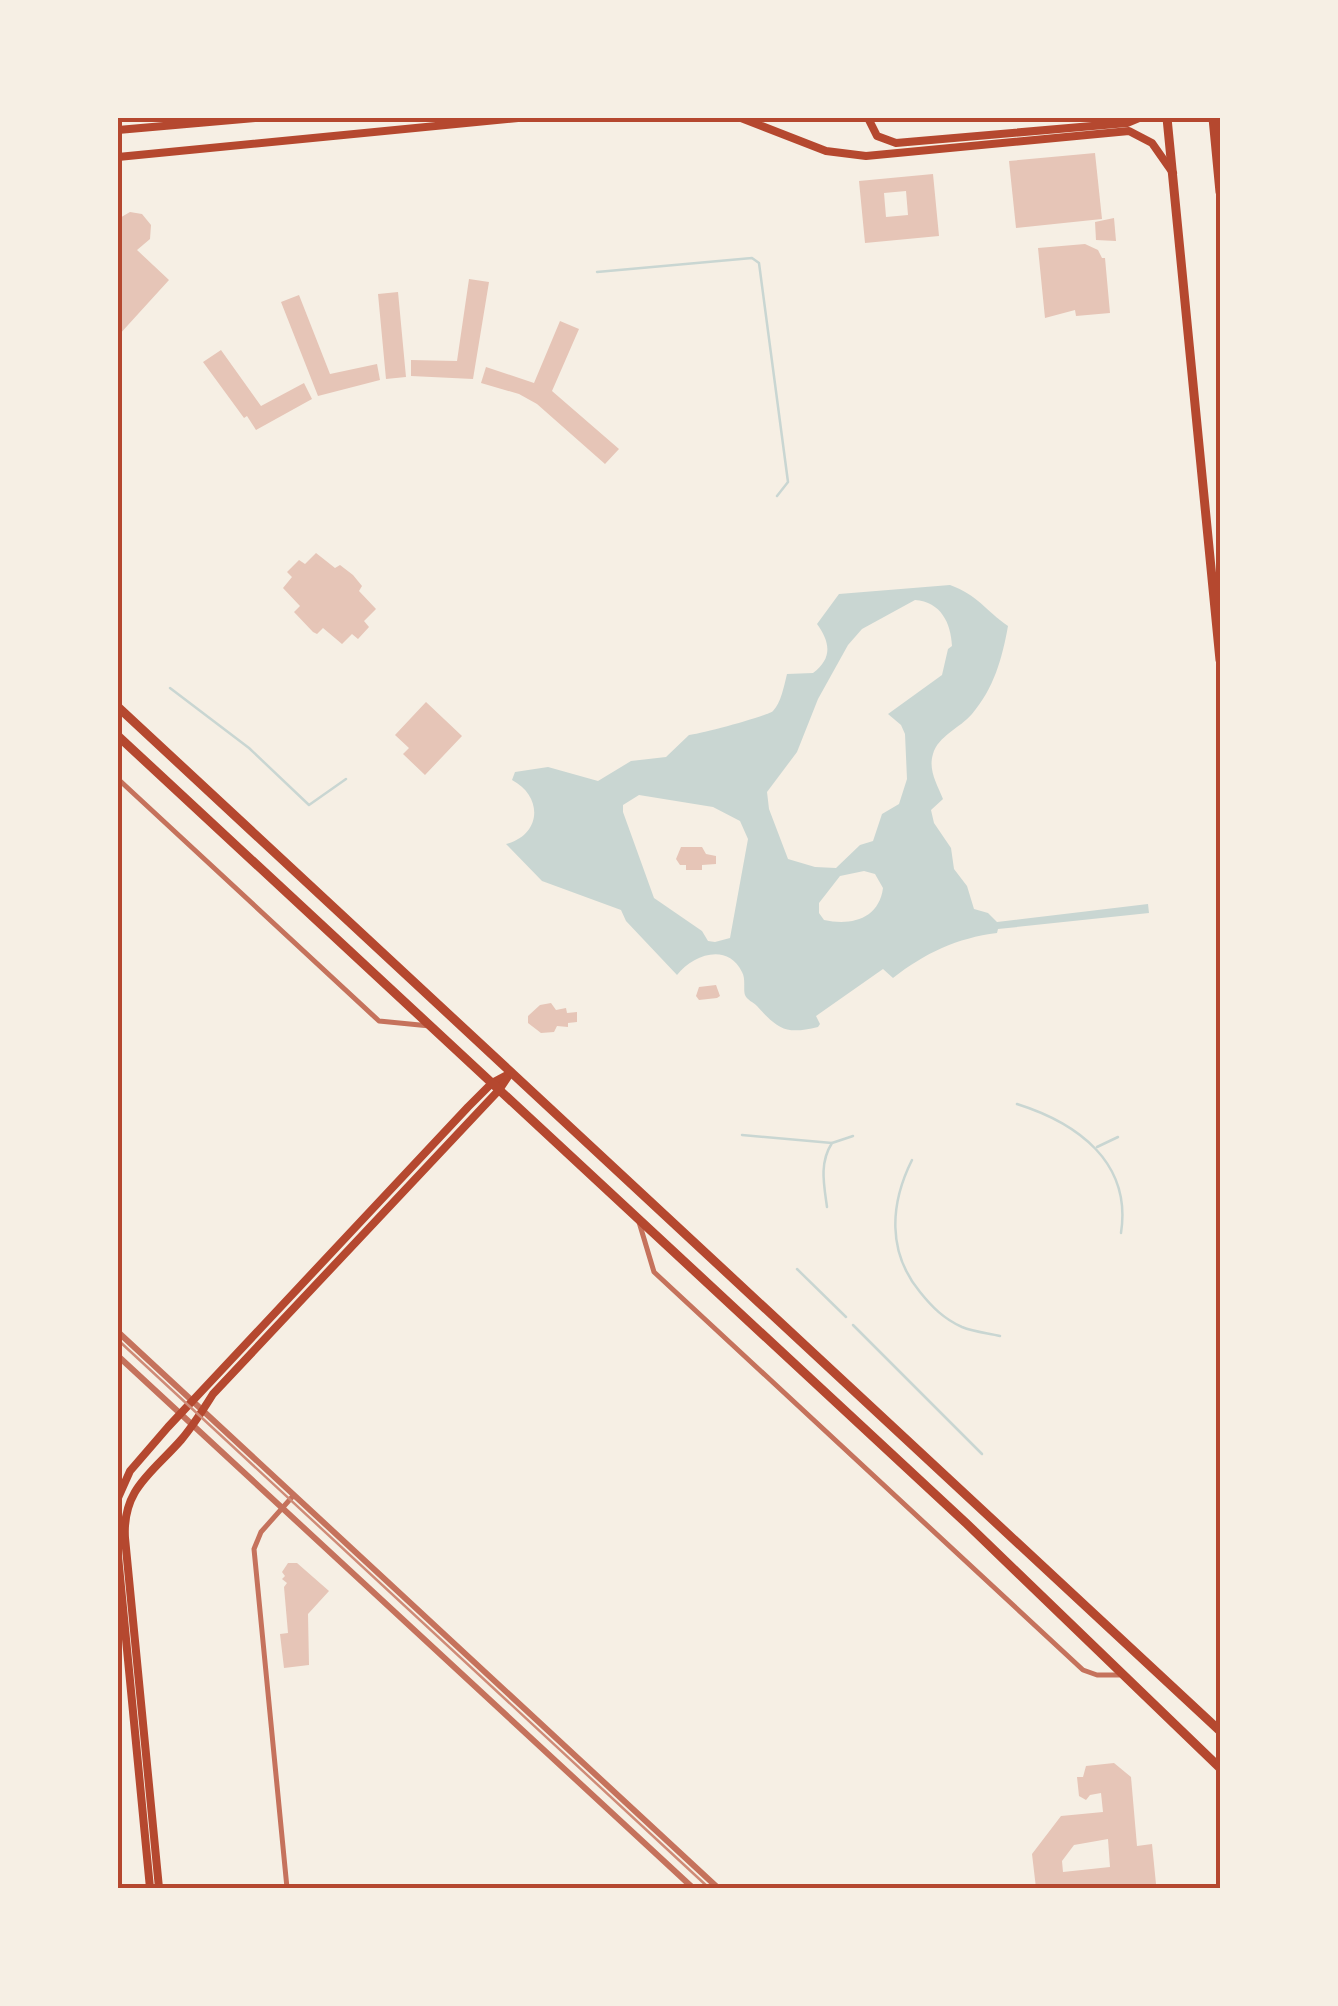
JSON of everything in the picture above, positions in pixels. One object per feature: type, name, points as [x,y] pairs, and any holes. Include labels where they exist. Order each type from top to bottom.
[{"type":"main road","points":[[118,130],[193,120],[253,118]]},
{"type":"main road","points":[[118,157],[518,118]]},
{"type":"main road","points":[[741,118],[826,151],[855,155],[1129,131],[1152,143],[1173,173]]},
{"type":"main road","points":[[868,118],[876,136],[896,144],[1126,123],[1139,118]]},
{"type":"main road","points":[[1167,118],[1218,608],[1220,660]]},
{"type":"main road","points":[[1213,118],[1220,192]]},
{"type":"main road","points":[[118,707],[1220,1731]]},
{"type":"main road","points":[[118,736],[1127,1674],[1220,1768]]},
{"type":"main road","points":[[118,1498],[130,1471],[180,1414],[511,1072]]},
{"type":"main road","points":[[159,1888],[124,1520],[136,1489],[192,1425],[213,1394],[496,1087]]},
{"type":"main road","points":[[118,1556],[150,1888]]},
{"type":"main road","points":[[1066,1617],[1080,1602]]},
{"type":"street","points":[[159,126],[169,118]]},
{"type":"street","points":[[118,779],[379,1021],[430,1026]]},
{"type":"street","points":[[638,1220],[654,1272],[1084,1670],[1097,1675],[1127,1674]]},
{"type":"street","points":[[118,1332],[718,1888]]},
{"type":"street","points":[[118,1356],[693,1888]]},
{"type":"street","points":[[287,1888],[254,1548],[261,1532],[293,1496]]},
{"type":"shaded area","points":[[950,585],[975,598],[1008,626],[1000,661],[986,694],[972,714],[940,742],[932,760],[943,799],[931,810],[934,823],[951,848],[954,869],[967,886],[974,909],[988,913],[997,922],[1148,904],[1149,913],[998,929],[997,933],[955,943],[929,954],[893,978],[883,969],[816,1016],[818,1027],[790,1030],[777,1025],[747,998],[742,972],[728,957],[701,957],[677,975],[626,921],[621,910],[542,881],[506,844],[526,833],[534,815],[529,796],[512,780],[515,772],[548,767],[598,781],[631,761],[666,757],[689,735],[773,711],[787,674],[813,673],[824,662],[827,643],[817,624],[839,594]],"holes":[[[915,600],[932,605],[943,615],[952,646],[942,675],[888,714],[905,734],[907,779],[899,804],[882,814],[873,841],[860,845],[836,868],[788,859],[769,809],[767,792],[797,752],[818,699],[848,645],[862,629]],[[639,795],[713,807],[740,821],[748,839],[730,938],[708,941],[702,931],[654,898],[623,805]],[[864,871],[875,874],[883,888],[870,913],[853,921],[824,920],[819,903],[840,876]]]},
{"type":"building","points":[[1095,153],[1102,219],[1016,228],[1009,161]]},
{"type":"building","points":[[933,174],[939,236],[865,243],[859,181]],"holes":[[[906,191],[908,215],[886,217],[884,193]]]},
{"type":"building","points":[[130,212],[142,214],[151,225],[150,239],[137,250],[169,280],[118,336],[118,219]]},
{"type":"building","points":[[1114,218],[1116,241],[1096,240],[1095,222]]},
{"type":"building","points":[[1085,244],[1105,258],[1110,313],[1076,316],[1075,310],[1045,318],[1038,248]]},
{"type":"building","points":[[469,279],[489,282],[473,379],[411,376],[411,360],[457,361]]},
{"type":"building","points":[[398,292],[406,377],[386,379],[378,294]]},
{"type":"building","points":[[299,295],[330,374],[377,364],[380,380],[318,396],[281,302]]},
{"type":"building","points":[[560,321],[579,329],[552,391],[619,449],[605,464],[537,404],[519,394],[481,383],[486,367],[534,383]]},
{"type":"building","points":[[221,350],[261,406],[304,383],[312,399],[256,430],[203,362]]},
{"type":"building","points":[[316,553],[335,568],[340,565],[353,575],[362,586],[359,591],[376,609],[364,621],[369,627],[358,639],[352,634],[342,644],[323,628],[317,634],[294,612],[300,606],[283,588],[292,577],[287,572],[299,560],[305,564]]},
{"type":"building","points":[[426,702],[462,736],[425,775],[403,754],[409,748],[395,735]]},
{"type":"building","points":[[681,847],[702,847],[706,854],[716,856],[716,864],[702,865],[702,870],[686,870],[686,865],[680,865],[676,859]]},
{"type":"building","points":[[716,985],[720,996],[717,998],[699,1000],[696,996],[699,987]]},
{"type":"building","points":[[551,1003],[556,1010],[577,1012],[577,1022],[541,1033],[528,1023],[528,1016],[540,1005]]},
{"type":"building","points":[[288,1563],[297,1563],[329,1591],[308,1614],[309,1665],[284,1668],[280,1634],[288,1633],[284,1587],[287,1583],[282,1572]]},
{"type":"building","points":[[1114,1763],[1131,1777],[1137,1846],[1152,1844],[1156,1884],[1141,1888],[1036,1888],[1032,1854],[1061,1816],[1103,1812],[1101,1793],[1086,1800],[1079,1796],[1077,1777],[1083,1777],[1086,1766]],"holes":[[[1108,1839],[1110,1867],[1063,1872],[1062,1861],[1074,1845]]]},
{"type":"waterway","points":[[597,272],[752,258],[759,263],[788,482],[777,496]]},
{"type":"waterway","points":[[170,688],[249,748],[309,805],[346,779]]},
{"type":"waterway","points":[[1017,1104],[1060,1122],[1096,1149],[1118,1186],[1121,1233]]},
{"type":"waterway","points":[[742,1135],[832,1143]]},
{"type":"waterway","points":[[827,1207],[825,1158],[832,1143],[853,1136]]},
{"type":"waterway","points":[[1097,1147],[1118,1137]]},
{"type":"waterway","points":[[912,1160],[899,1194],[895,1228],[909,1277],[929,1303],[950,1320],[967,1329],[1000,1336]]},
{"type":"waterway","points":[[797,1269],[846,1317]]},
{"type":"waterway","points":[[853,1325],[982,1454]]},
{"type":"tram line","points":[[118,1340],[709,1888]]}]
